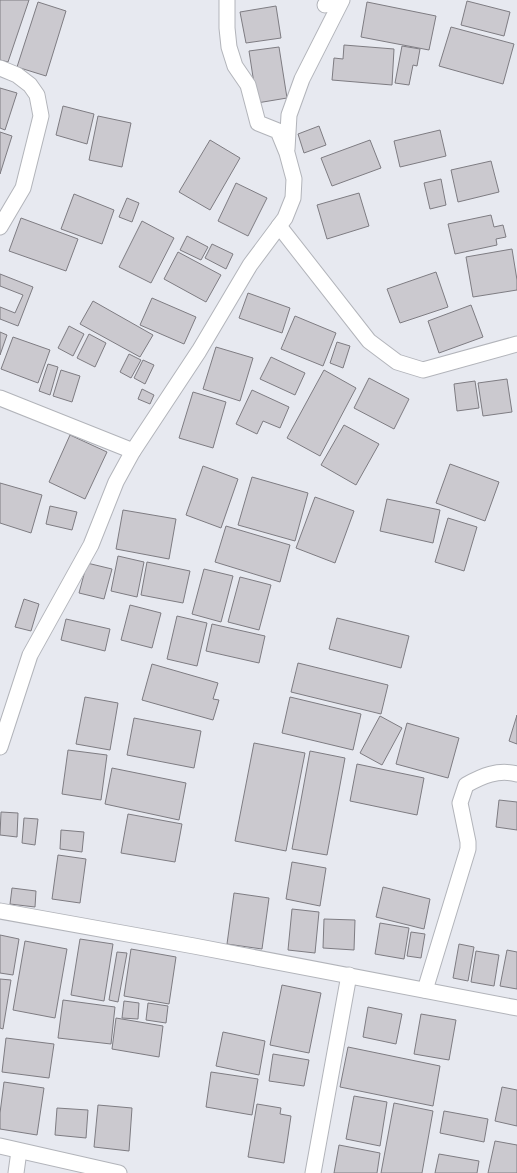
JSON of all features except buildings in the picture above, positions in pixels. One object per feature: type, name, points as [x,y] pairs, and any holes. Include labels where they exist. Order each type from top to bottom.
[{"type":"street","points":[[0,747],[30,655],[91,545],[116,482],[133,451],[199,351],[250,265],[285,218],[293,198],[294,179],[287,153],[278,132],[258,123],[248,85],[235,66],[229,47],[227,0]]},
{"type":"street","points":[[287,153],[289,115],[302,80],[342,0]]},
{"type":"street","points":[[0,68],[18,75],[30,85],[37,95],[41,116],[23,188],[0,227]]},
{"type":"street","points":[[280,226],[369,341],[397,362],[423,370],[517,344]]},
{"type":"street","points":[[0,398],[133,451]]},
{"type":"street","points":[[425,990],[468,850],[460,802],[466,785],[491,773],[509,772],[517,774]]},
{"type":"street","points":[[0,910],[517,1008]]},
{"type":"street","points":[[313,1173],[349,975]]},
{"type":"street","points":[[0,1146],[119,1173]]},
{"type":"street","points":[[16,1173],[19,1151]]}]
